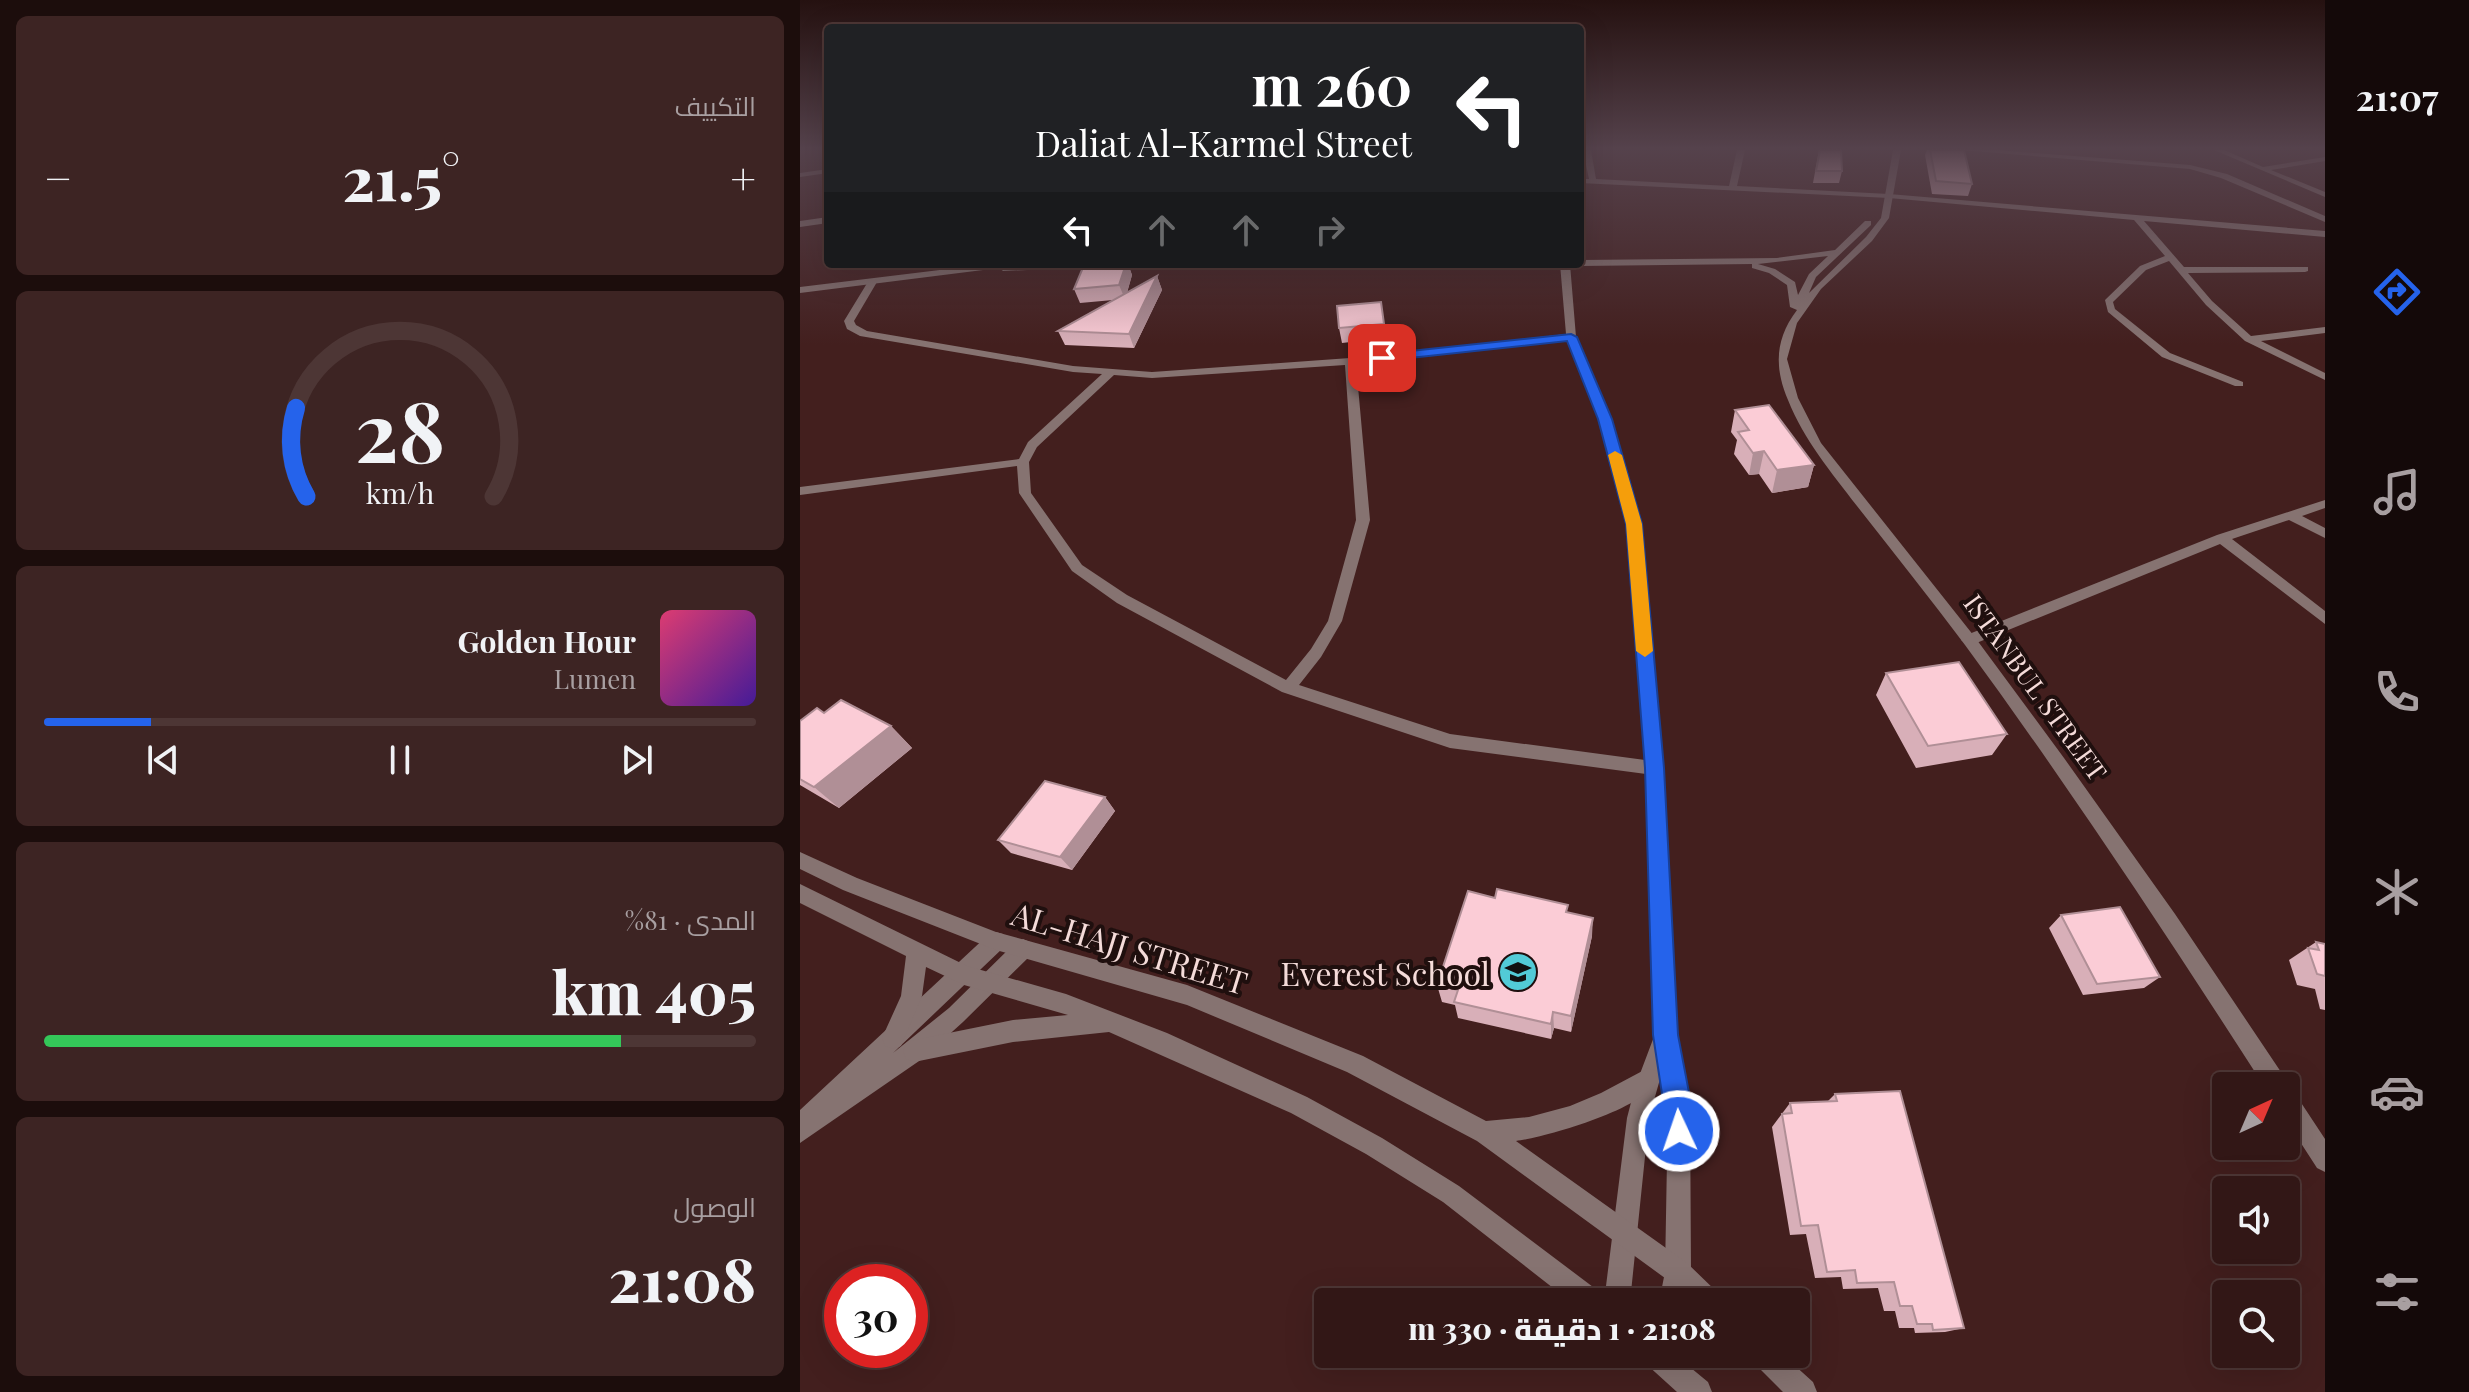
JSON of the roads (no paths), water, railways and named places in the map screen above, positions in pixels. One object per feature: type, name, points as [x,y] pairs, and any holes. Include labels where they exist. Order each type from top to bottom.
[{"type":"street","name":"ISTANBUL STREET","points":[[1873,215],[1806,285],[1782,359],[1801,419],[1815,444],[1969,640],[2168,920],[2268,1072]]},
{"type":"street","name":"ISTANBUL STREET","points":[[1796,316],[1818,287],[1878,228],[1886,215]]},
{"type":"street","points":[[2085,215],[2325,234]]},
{"type":"street","points":[[2138,219],[2209,303],[2249,339],[2325,377]]},
{"type":"street","points":[[800,224],[824,221]]},
{"type":"street","points":[[1584,263],[1737,262],[1799,259],[1837,252]]},
{"type":"street","points":[[2170,257],[2143,268],[2108,302],[2111,310],[2166,355],[2239,384]]},
{"type":"street","points":[[1737,262],[1820,268],[1844,262]]},
{"type":"street","points":[[1737,262],[1786,278],[1792,284],[1796,316]]},
{"type":"street","points":[[800,290],[990,268]]},
{"type":"street","points":[[1565,268],[1571,337],[1605,419],[1634,524],[1654,768],[1666,1035],[1679,1103],[1678,1272],[1675,1288]]},
{"type":"street","points":[[2181,270],[2305,269]]},
{"type":"street","points":[[872,282],[849,321],[851,327],[864,334],[1109,374],[1197,374],[1571,337]]},
{"type":"street","points":[[2249,339],[2325,330]]},
{"type":"street","points":[[1288,688],[1335,621],[1363,520],[1350,361]]},
{"type":"street","points":[[1109,374],[1032,445],[1023,462],[1025,493],[1077,568],[1122,599],[1288,688],[1450,741],[1654,768]]},
{"type":"street","points":[[800,491],[1023,462]]},
{"type":"street","points":[[1969,640],[2222,538],[2325,504]]},
{"type":"street","points":[[2291,516],[2325,534]]},
{"type":"street","points":[[2222,538],[2325,619]]},
{"type":"street","name":"AL-HAJJ STREET","points":[[800,860],[850,884],[996,941],[1187,995],[1355,1064],[1485,1133],[1628,1235],[1695,1288]]},
{"type":"street","points":[[800,893],[964,975],[1066,1004],[1285,1099],[1374,1146],[1451,1194],[1574,1288]]},
{"type":"street","points":[[800,1129],[823,1101],[964,975],[996,941]]},
{"type":"street","points":[[800,1129],[914,1051],[1023,949]]},
{"type":"street","points":[[893,1038],[914,991],[916,950]]},
{"type":"street","points":[[914,1051],[1013,1031],[1109,1022]]},
{"type":"street","points":[[1619,1288],[1628,1235],[1638,1117],[1648,1079],[1666,1035]]},
{"type":"street","points":[[1485,1133],[1514,1131],[1572,1119],[1648,1079]]},
{"type":"street","points":[[2300,1121],[2324,1158]]},
{"type":"street","points":[[1671,1368],[1698,1392]]},
{"type":"street","points":[[1778,1368],[1803,1392]]},
{"type":"place","name":"Everest School","points":[[1518,972]]}]
